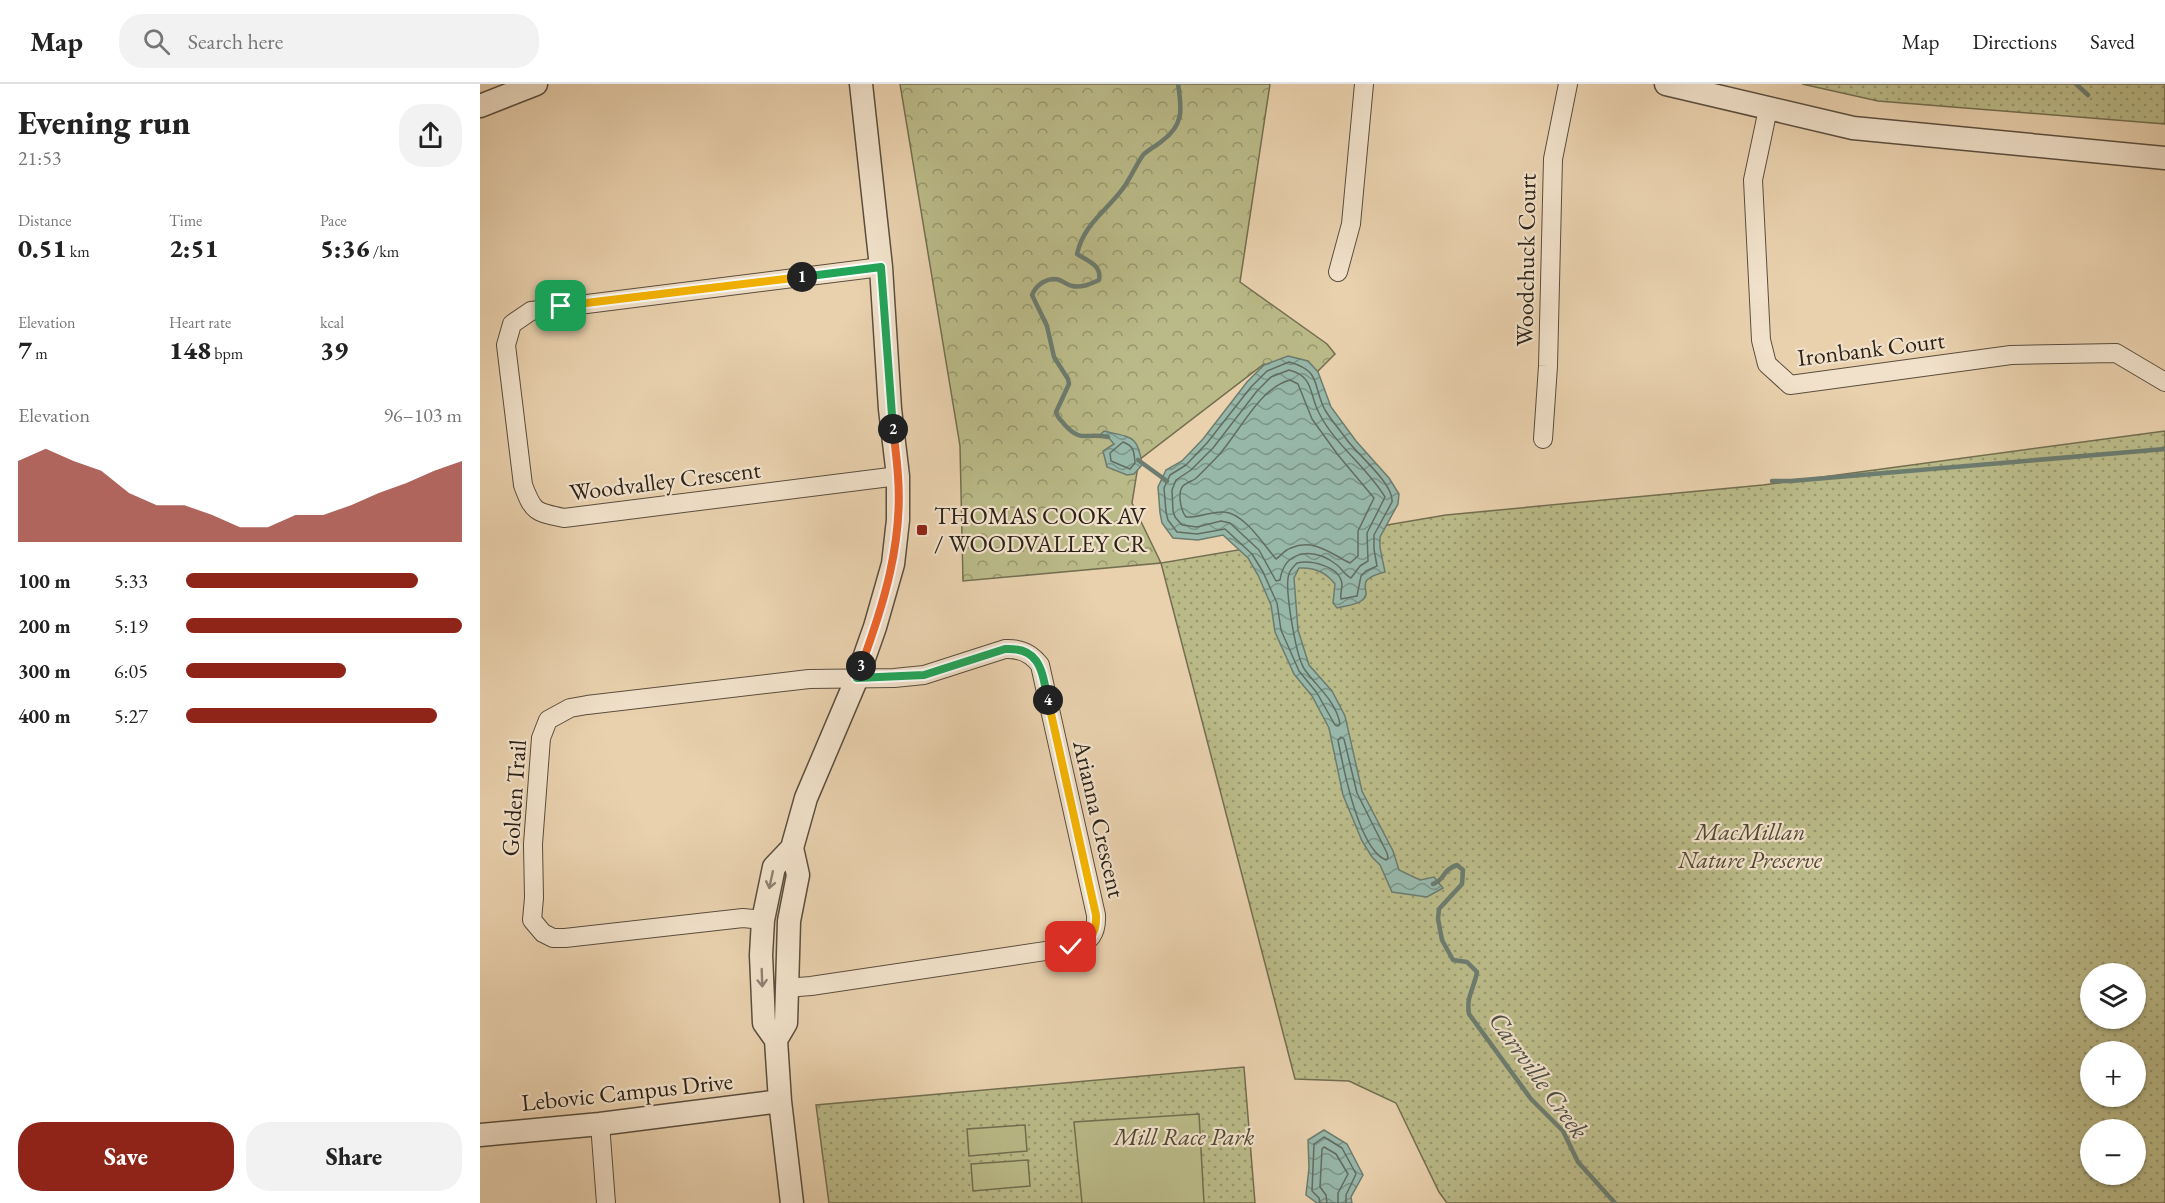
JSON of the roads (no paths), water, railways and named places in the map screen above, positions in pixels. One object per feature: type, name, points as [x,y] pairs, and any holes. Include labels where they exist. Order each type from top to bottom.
[{"type":"street","points":[[480,106],[536,84]]},
{"type":"street","points":[[792,1203],[780,1101],[776,1040],[764,1023],[761,955],[763,920],[774,867],[792,848],[806,798],[857,678],[885,596],[893,564],[898,520],[898,476],[890,409],[881,267],[861,84]]},
{"type":"street","points":[[1338,272],[1351,224],[1364,84]]},
{"type":"street","name":"Woodchuck Court","points":[[1543,439],[1548,366],[1552,159],[1568,84]]},
{"type":"street","points":[[1666,84],[1768,110],[1853,128],[2165,158]]},
{"type":"street","name":"Ironbank Court","points":[[1768,110],[1753,180],[1761,340],[1767,364],[1790,385],[2011,356],[2116,353],[2165,382]]},
{"type":"street","name":"Woodvalley Crescent","points":[[881,267],[531,311],[512,324],[506,345],[523,485],[531,506],[545,514],[564,518],[898,476]]},
{"type":"street","name":"Arianna Crescent","points":[[786,988],[1082,945],[1089,941],[1096,925],[1096,915],[1040,665],[1033,656],[1022,651],[1005,649],[924,675],[857,678]]},
{"type":"street","name":"Golden Trail","points":[[763,920],[743,918],[565,938],[554,938],[543,933],[535,926],[531,912],[534,898],[532,882],[534,832],[543,729],[555,714],[587,705],[809,679],[857,678]]},
{"type":"street","points":[[776,1040],[786,1023],[789,921],[798,875],[792,848]]},
{"type":"street","name":"Lebovic Campus Drive","points":[[480,1135],[600,1124],[780,1101]]},
{"type":"street","points":[[600,1124],[606,1203]]},
{"type":"water","points":[[1288,356],[1308,361],[1318,372],[1331,407],[1356,441],[1389,478],[1399,494],[1398,504],[1380,537],[1385,572],[1368,579],[1365,586],[1366,594],[1361,601],[1337,608],[1333,603],[1335,584],[1324,573],[1315,569],[1299,568],[1294,578],[1298,630],[1309,665],[1332,691],[1345,716],[1362,791],[1393,851],[1399,870],[1420,880],[1434,877],[1443,888],[1427,897],[1392,892],[1380,865],[1362,841],[1343,795],[1329,728],[1312,696],[1294,674],[1275,632],[1271,605],[1248,558],[1223,535],[1198,540],[1173,538],[1162,523],[1158,487],[1166,470],[1182,461],[1203,439],[1247,382],[1264,365]]},
{"type":"water","points":[[1104,431],[1127,437],[1135,442],[1142,465],[1134,474],[1127,475],[1107,467],[1103,451],[1114,444],[1108,437],[1100,435]]},
{"type":"water","points":[[1324,1130],[1347,1144],[1363,1175],[1351,1197],[1352,1203],[1317,1203],[1306,1195],[1309,1168],[1308,1140]]},
{"type":"waterway","name":"Carrville Creek","points":[[1108,437],[1075,434],[1057,415],[1056,412],[1069,384],[1068,379],[1054,357],[1047,326],[1032,295],[1039,285],[1051,279],[1076,286],[1099,280],[1096,267],[1077,254],[1080,243],[1090,226],[1124,187],[1143,155],[1169,135],[1178,123],[1180,116],[1178,84]]},
{"type":"waterway","points":[[2076,84],[2088,95]]},
{"type":"waterway","points":[[1772,481],[2165,449]]},
{"type":"waterway","name":"Carrville Creek","points":[[1138,460],[1167,481]]},
{"type":"waterway","name":"Carrville Creek","points":[[1433,884],[1452,867],[1457,865],[1463,870],[1462,884],[1439,909],[1438,919],[1442,940],[1453,960],[1467,962],[1477,972],[1469,997],[1469,1014],[1531,1099],[1563,1131],[1578,1162],[1615,1203]]},
{"type":"place","name":"THOMAS COOK AV / WOODVALLEY CR","points":[[922,530]]},
{"type":"park label","name":"MacMillan Nature Preserve","points":[[1750,846]]},
{"type":"park label","name":"Mill Race Park","points":[[1184,1137]]}]
